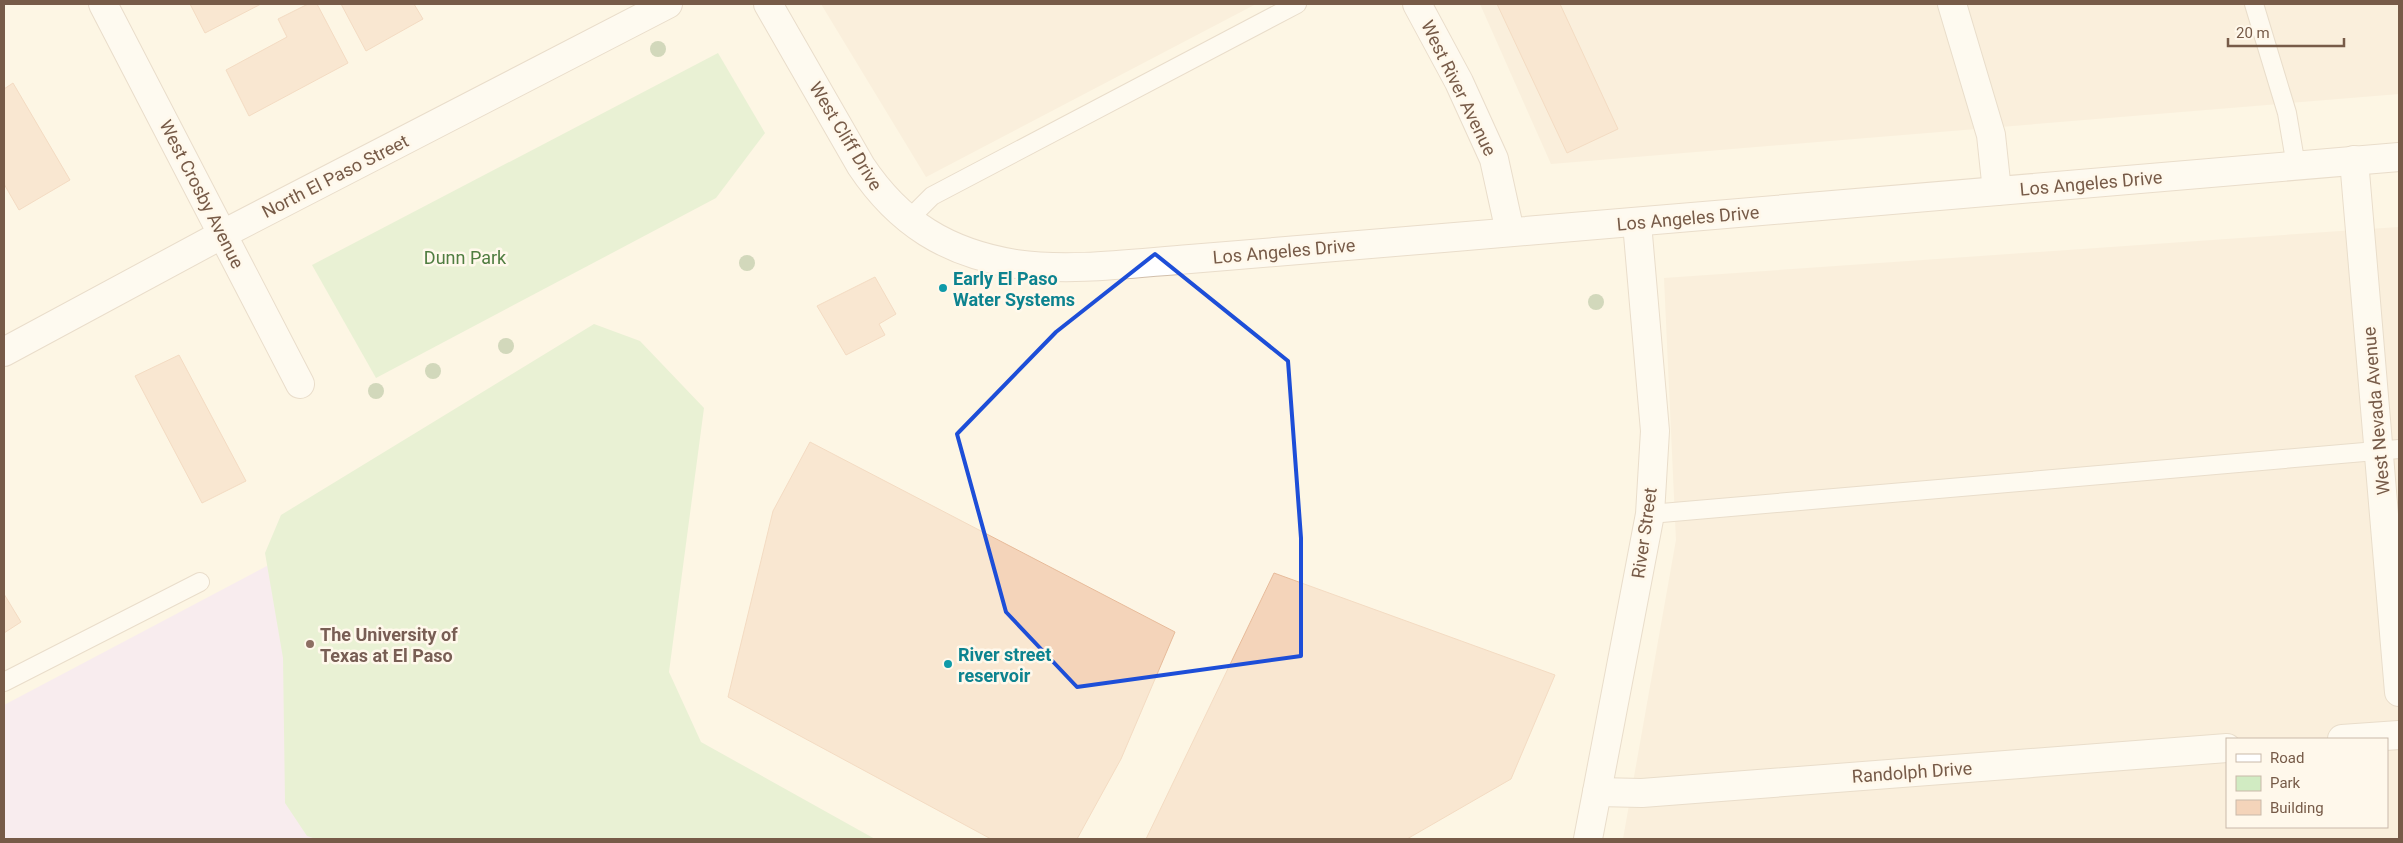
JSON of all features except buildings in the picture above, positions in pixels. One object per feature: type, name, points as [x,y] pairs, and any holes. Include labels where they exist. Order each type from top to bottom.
[{"type":"street","name":"West Crosby Avenue","points":[[103,4],[300,384]]},
{"type":"street","name":"North El Paso Street","points":[[4,352],[223,234],[668,4]]},
{"type":"street","name":"West Cliff Drive","points":[[768,4],[870,180],[892,207],[908,220],[949,246],[977,254]]},
{"type":"street","name":"West River Avenue","points":[[1417,4],[1459,82],[1494,159],[1510,232]]},
{"type":"street","points":[[1952,4],[1991,135],[1997,191]]},
{"type":"street","name":"Los Angeles Drive","points":[[977,254],[1016,264],[1112,265],[1637,223],[2399,156]]},
{"type":"street","name":"West Nevada Avenue","points":[[2354,160],[2389,450],[2399,692]]},
{"type":"street","name":"River Street","points":[[1588,839],[1650,514],[1654,431],[1637,223]]},
{"type":"street","points":[[2356,738],[2399,735]]},
{"type":"street","name":"Randolph Drive","points":[[1597,792],[1642,793],[2226,748]]},
{"type":"lane","points":[[908,220],[932,196],[1297,4]]},
{"type":"lane","points":[[2254,4],[2287,113],[2296,166]]},
{"type":"lane","points":[[1650,514],[2389,450]]},
{"type":"lane","points":[[4,682],[200,582]]},
{"type":"highlighted area","points":[[1155,254],[1288,361],[1301,538],[1301,656],[1077,687],[1006,612],[957,434],[1056,332]]},
{"type":"shaded area","points":[[821,4],[1256,4],[926,177]]},
{"type":"shaded area","points":[[1480,4],[2399,4],[2399,94],[1551,164]]},
{"type":"shaded area","points":[[2399,227],[2399,839],[1623,839],[1676,540],[1664,278]]},
{"type":"shaded area","name":"The University of Texas at El Paso","points":[[316,540],[604,839],[4,839],[4,705]]},
{"type":"green space","name":"Dunn Park","points":[[718,53],[765,133],[716,198],[376,378],[312,265]]},
{"type":"green space","points":[[594,324],[640,341],[704,408],[669,672],[701,742],[875,839],[316,839],[307,836],[285,803],[283,658],[265,553],[281,515]]},
{"type":"place","name":"Early El Paso Water Systems","points":[[943,288]]},
{"type":"place","name":"The University of Texas at El Paso","points":[[310,644]]},
{"type":"place","name":"River street reservoir","points":[[948,664]]}]
